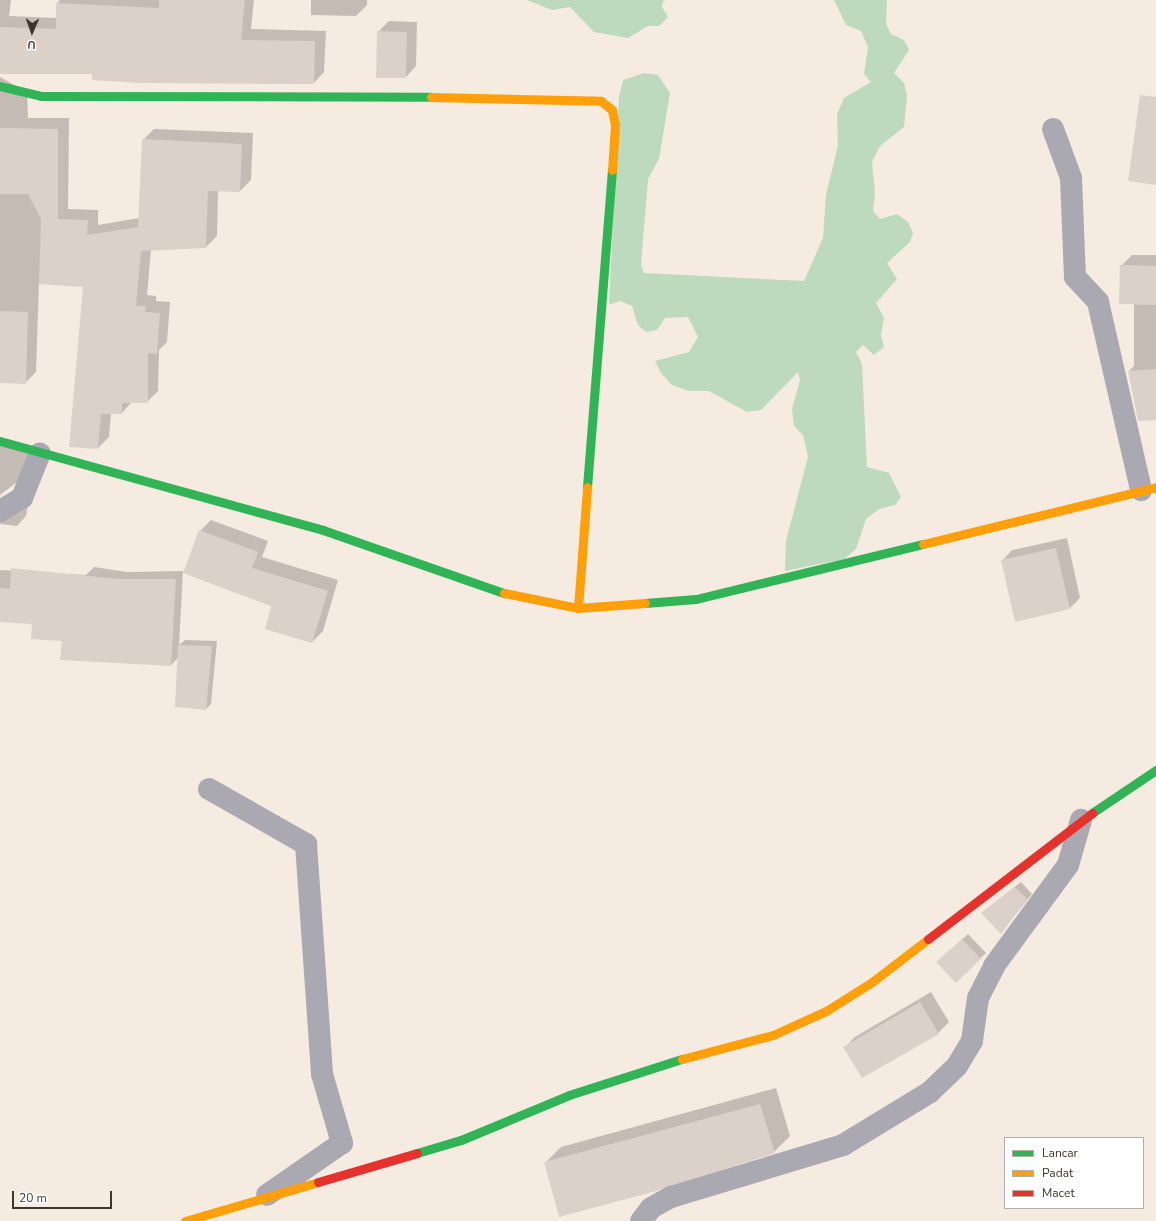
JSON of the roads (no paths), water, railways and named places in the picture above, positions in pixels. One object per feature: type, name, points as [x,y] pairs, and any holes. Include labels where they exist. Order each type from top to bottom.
[{"type":"street","points":[[0,86],[41,96],[585,98],[601,101],[612,110],[615,125],[578,608]]},
{"type":"street","points":[[0,441],[323,530],[519,598],[578,608],[696,599],[1148,488],[1098,302],[1075,277],[1071,178],[1053,129]]},
{"type":"street","points":[[0,511],[22,498],[40,453]]},
{"type":"street","points":[[185,1221],[261,1200],[461,1140],[569,1095],[668,1063],[773,1036],[826,1011],[872,982],[1080,820],[1156,770]]},
{"type":"street","points":[[209,790],[306,844],[322,1074],[342,1143],[261,1200]]},
{"type":"street","points":[[641,1221],[651,1208],[671,1197],[843,1145],[930,1092],[957,1066],[972,1041],[978,998],[994,966],[1068,865],[1080,820]]}]
